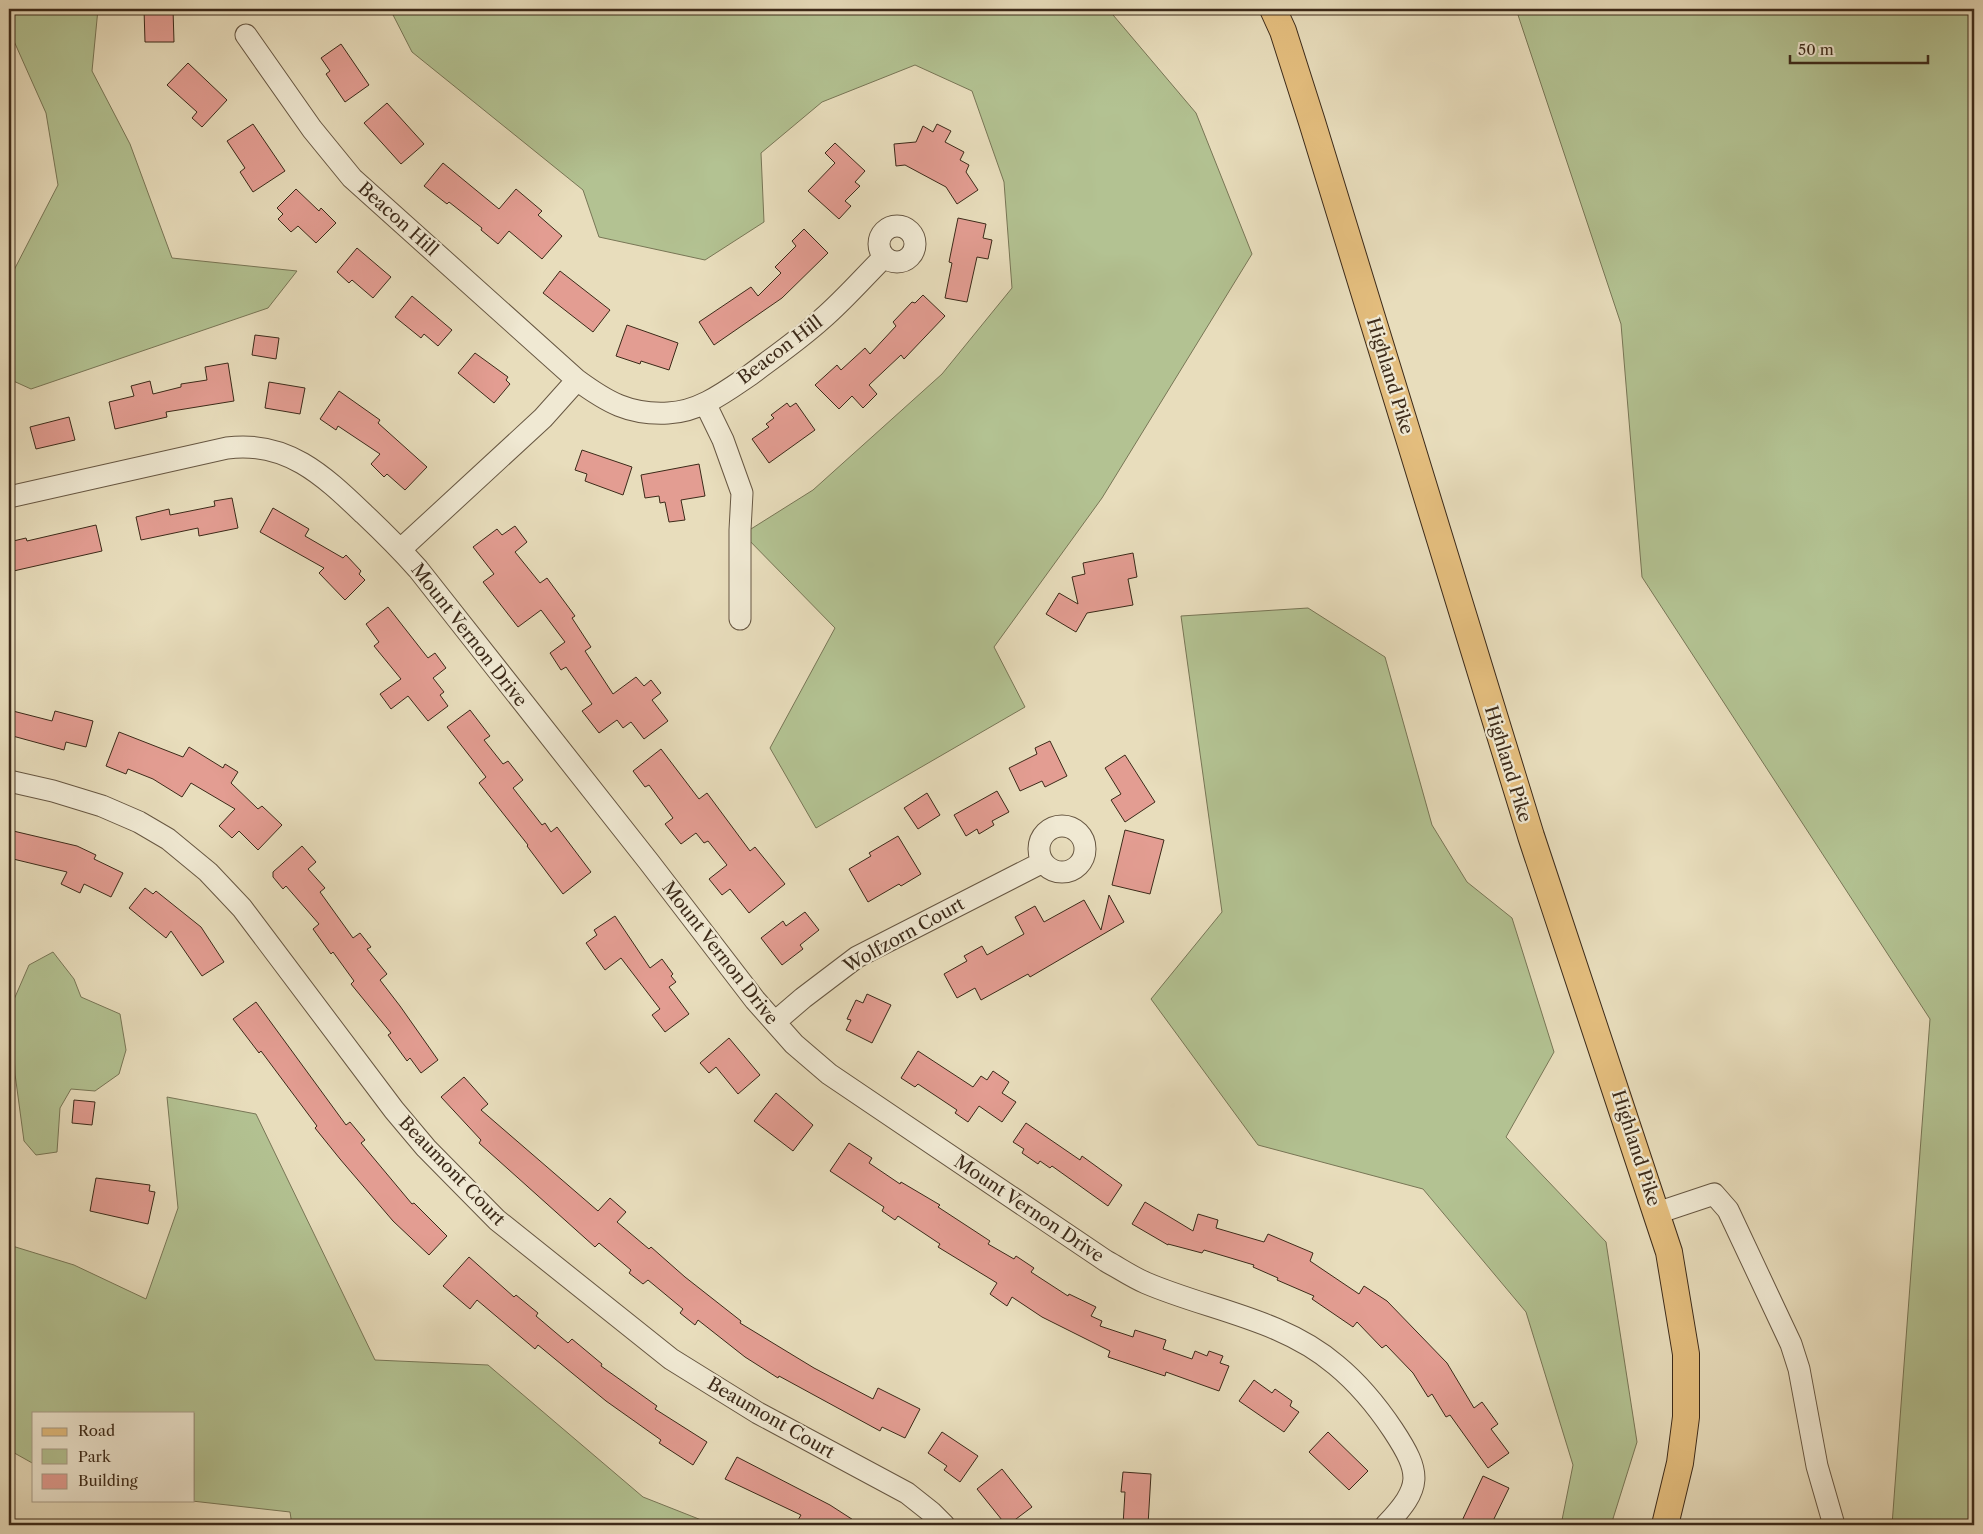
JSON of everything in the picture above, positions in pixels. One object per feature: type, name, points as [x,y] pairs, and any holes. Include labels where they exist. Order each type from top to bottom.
[{"type":"main road","name":"Highland Pike","points":[[1273,9],[1283,31],[1315,131],[1531,836],[1669,1252],[1686,1354],[1686,1416],[1680,1463],[1665,1525]]},
{"type":"street","name":"Beacon Hill","points":[[246,34],[312,129],[352,178],[577,380],[611,403],[648,413],[670,413],[706,403],[774,357],[823,319],[884,257]]},
{"type":"street","points":[[401,549],[543,418],[577,380]]},
{"type":"street","points":[[706,403],[723,440],[742,493],[740,619]]},
{"type":"street","name":"Mount Vernon Drive","points":[[9,498],[242,446],[263,448],[285,454],[304,463],[324,477],[401,549],[643,854],[755,1000],[794,1044],[828,1074],[1106,1261],[1146,1283],[1262,1323],[1302,1342],[1335,1363],[1359,1386],[1380,1411],[1404,1447],[1414,1468],[1415,1484],[1411,1495],[1386,1525]]},
{"type":"street","name":"Beaumont Court","points":[[9,781],[53,791],[102,806],[139,822],[175,845],[208,872],[242,908],[394,1110],[432,1154],[497,1220],[671,1359],[758,1413],[907,1493],[944,1525]]},
{"type":"street","name":"Wolfzorn Court","points":[[775,1022],[857,957],[1043,862]]},
{"type":"street","points":[[1657,1214],[1714,1194],[1728,1210],[1791,1344],[1799,1369],[1817,1466],[1834,1525]]},
{"type":"green space","points":[[9,9],[98,9],[92,71],[130,144],[172,258],[297,271],[268,308],[31,389],[9,379],[9,277],[58,185],[46,113],[9,30]]},
{"type":"green space","points":[[390,9],[1108,9],[1196,113],[1252,254],[1102,498],[994,647],[1025,707],[816,828],[770,748],[835,628],[743,534],[813,490],[942,374],[1012,288],[1004,182],[972,91],[915,65],[822,102],[761,153],[764,222],[705,260],[599,237],[583,190],[412,52]]},
{"type":"green space","points":[[1516,9],[1974,9],[1974,1525],[1892,1525],[1930,1019],[1642,577],[1621,324]]},
{"type":"green space","points":[[1308,608],[1385,657],[1432,825],[1467,882],[1512,918],[1554,1052],[1506,1137],[1606,1242],[1637,1442],[1611,1525],[1561,1525],[1573,1465],[1526,1312],[1423,1189],[1258,1145],[1151,999],[1222,912],[1181,616]]},
{"type":"green space","points":[[53,952],[74,979],[81,997],[120,1014],[126,1050],[119,1074],[95,1091],[71,1089],[60,1108],[57,1152],[36,1155],[24,1141],[15,1074],[12,1004],[29,965]]},
{"type":"green space","points":[[167,1097],[256,1114],[375,1360],[488,1365],[643,1497],[714,1525],[292,1525],[290,1512],[195,1501],[195,1412],[32,1412],[32,1463],[9,1450],[9,1245],[74,1265],[146,1299],[178,1208]]},
{"type":"building","points":[[144,9],[173,9],[174,42],[145,42]]},
{"type":"building","points":[[341,44],[369,85],[345,102],[326,74],[330,71],[321,58]]},
{"type":"building","points":[[188,63],[227,100],[202,127],[192,118],[197,112],[167,85]]},
{"type":"building","points":[[387,103],[424,144],[401,164],[364,123]]},
{"type":"building","points":[[253,124],[285,171],[253,192],[240,172],[245,168],[227,141]]},
{"type":"building","points":[[937,124],[951,131],[945,142],[964,152],[960,160],[969,165],[966,172],[978,190],[957,204],[946,187],[905,165],[896,166],[894,144],[916,142],[923,126],[933,132]]},
{"type":"building","points":[[835,143],[865,171],[855,182],[860,186],[845,201],[851,206],[839,219],[808,191],[835,163],[825,153]]},
{"type":"building","points":[[443,163],[499,209],[516,189],[542,211],[538,215],[562,236],[542,259],[509,231],[498,244],[481,230],[482,228],[449,202],[447,204],[424,186]]},
{"type":"building","points":[[296,189],[319,211],[321,208],[336,223],[316,243],[298,226],[291,232],[278,219],[283,214],[277,208]]},
{"type":"building","points":[[958,218],[986,224],[983,238],[992,240],[988,259],[977,257],[967,302],[945,298],[952,263],[949,262]]},
{"type":"building","points":[[804,229],[828,253],[782,298],[714,345],[699,322],[751,287],[758,296],[781,273],[775,267],[796,246],[792,241]]},
{"type":"building","points":[[357,248],[391,277],[373,298],[352,280],[349,283],[337,272]]},
{"type":"building","points":[[560,271],[610,310],[593,332],[543,293]]},
{"type":"building","points":[[923,295],[945,316],[904,359],[901,355],[869,385],[877,394],[863,408],[852,396],[839,409],[815,385],[837,365],[841,370],[865,348],[870,354],[896,326],[893,322],[912,302],[915,303]]},
{"type":"building","points":[[412,296],[452,330],[438,346],[424,334],[421,338],[395,317]]},
{"type":"building","points":[[627,325],[678,343],[669,370],[641,361],[640,364],[616,356]]},
{"type":"building","points":[[255,335],[279,338],[276,359],[252,355]]},
{"type":"building","points":[[475,353],[508,377],[506,380],[510,384],[494,403],[458,373]]},
{"type":"building","points":[[228,363],[234,401],[166,412],[167,417],[115,429],[109,402],[134,396],[131,386],[150,381],[153,394],[181,387],[181,384],[207,380],[205,367]]},
{"type":"building","points":[[269,382],[305,388],[300,414],[265,408]]},
{"type":"building","points":[[339,391],[380,420],[378,423],[427,467],[405,490],[387,474],[384,477],[371,464],[380,454],[338,426],[336,430],[320,419]]},
{"type":"building","points":[[787,403],[790,407],[796,403],[815,430],[769,463],[752,439],[769,427],[766,424],[774,418],[771,415]]},
{"type":"building","points":[[69,417],[75,440],[36,449],[30,427]]},
{"type":"building","points":[[582,450],[632,467],[623,495],[585,481],[587,474],[575,470]]},
{"type":"building","points":[[699,464],[705,496],[681,500],[685,520],[669,522],[665,502],[660,503],[659,496],[645,498],[641,475]]},
{"type":"building","points":[[232,498],[238,528],[199,536],[198,528],[141,540],[136,517],[169,509],[170,515],[215,506],[214,501]]},
{"type":"building","points":[[273,508],[309,529],[305,536],[343,558],[346,555],[361,571],[359,574],[365,580],[345,600],[319,573],[324,568],[260,532]]},
{"type":"building","points":[[96,525],[102,551],[9,572],[9,542],[26,538],[27,541]]},
{"type":"building","points":[[515,526],[527,542],[515,552],[540,583],[547,578],[575,616],[572,618],[591,647],[585,651],[613,694],[636,677],[644,686],[651,680],[661,693],[652,700],[668,721],[644,739],[631,722],[623,728],[617,720],[599,733],[582,711],[592,704],[566,667],[561,670],[550,653],[565,642],[541,610],[518,627],[483,582],[494,574],[473,547],[497,529],[502,535]]},
{"type":"building","points":[[1133,553],[1137,577],[1128,579],[1133,605],[1087,613],[1076,632],[1046,614],[1059,593],[1078,604],[1072,577],[1085,574],[1083,563]]},
{"type":"building","points":[[388,607],[428,658],[435,653],[446,668],[433,678],[444,692],[440,695],[448,706],[428,721],[408,696],[391,709],[380,694],[401,679],[374,646],[379,642],[366,624]]},
{"type":"building","points":[[9,710],[52,721],[55,711],[93,721],[86,747],[66,742],[64,750],[9,735]]},
{"type":"building","points":[[470,710],[490,736],[484,740],[503,764],[508,761],[523,780],[513,788],[542,825],[545,823],[551,832],[557,827],[591,872],[563,894],[528,845],[479,783],[486,777],[447,727]]},
{"type":"building","points":[[119,732],[183,757],[189,747],[223,768],[225,764],[238,772],[231,783],[258,809],[262,806],[282,825],[258,850],[239,831],[232,838],[219,826],[235,809],[191,783],[182,797],[153,779],[128,769],[126,774],[106,766]]},
{"type":"building","points":[[1050,741],[1067,776],[1045,787],[1042,781],[1020,791],[1009,768],[1037,754],[1035,748]]},
{"type":"building","points":[[661,749],[699,799],[707,793],[750,851],[755,847],[785,884],[749,913],[730,889],[722,895],[709,879],[727,865],[708,841],[704,843],[696,833],[681,844],[665,824],[673,818],[649,785],[645,787],[633,771]]},
{"type":"building","points":[[1125,755],[1155,802],[1125,822],[1111,800],[1121,794],[1105,768]]},
{"type":"building","points":[[997,791],[1009,812],[992,821],[994,825],[979,834],[977,829],[966,836],[954,815]]},
{"type":"building","points":[[927,793],[940,815],[918,829],[904,808]]},
{"type":"building","points":[[9,830],[77,846],[96,855],[94,859],[123,873],[111,897],[84,884],[80,893],[61,884],[67,872],[9,858]]},
{"type":"building","points":[[1125,830],[1164,840],[1150,894],[1112,885]]},
{"type":"building","points":[[898,836],[921,874],[868,902],[849,869],[871,856],[869,853]]},
{"type":"building","points":[[302,846],[316,862],[308,869],[325,888],[320,892],[353,938],[360,933],[371,947],[367,949],[387,974],[380,980],[438,1060],[421,1073],[410,1058],[407,1061],[388,1035],[391,1033],[351,984],[354,981],[313,929],[319,924],[286,886],[283,889],[273,877],[273,872]]},
{"type":"building","points":[[145,888],[153,894],[156,891],[201,927],[224,962],[202,976],[171,931],[166,938],[129,908]]},
{"type":"building","points":[[1109,895],[1124,922],[1030,977],[1028,974],[981,1000],[975,988],[957,998],[944,974],[967,961],[964,956],[982,946],[987,955],[1024,934],[1015,917],[1035,906],[1044,922],[1084,900],[1101,930]]},
{"type":"building","points":[[805,912],[819,930],[800,945],[803,949],[782,965],[761,938],[783,921],[786,926]]},
{"type":"building","points":[[615,916],[650,968],[662,959],[673,974],[671,976],[676,982],[669,987],[689,1014],[665,1032],[652,1015],[660,1009],[621,958],[605,970],[586,943],[597,935],[594,930]]},
{"type":"building","points":[[867,994],[891,1005],[872,1043],[846,1030],[851,1020],[847,1019],[856,1000],[863,1003]]},
{"type":"building","points":[[256,1002],[346,1125],[350,1122],[365,1140],[361,1143],[412,1204],[414,1203],[447,1236],[429,1255],[393,1221],[340,1159],[315,1128],[317,1126],[261,1051],[259,1053],[233,1019]]},
{"type":"building","points":[[729,1038],[760,1075],[738,1094],[716,1067],[709,1073],[700,1063]]},
{"type":"building","points":[[918,1051],[973,1087],[981,1076],[987,1080],[993,1071],[1009,1082],[1002,1093],[1016,1102],[1002,1122],[979,1106],[968,1122],[955,1113],[957,1110],[918,1084],[915,1087],[901,1078]]},
{"type":"building","points":[[464,1077],[488,1104],[481,1110],[598,1211],[610,1198],[626,1212],[617,1222],[649,1249],[651,1247],[685,1277],[741,1321],[740,1323],[814,1368],[873,1399],[878,1388],[920,1409],[905,1438],[882,1427],[880,1431],[779,1376],[778,1378],[745,1357],[698,1320],[695,1325],[680,1313],[683,1309],[648,1280],[643,1284],[629,1273],[631,1270],[599,1243],[595,1247],[479,1143],[481,1140],[441,1097]]},
{"type":"building","points":[[776,1093],[813,1125],[793,1151],[754,1121]]},
{"type":"building","points":[[74,1100],[95,1102],[92,1125],[72,1123]]},
{"type":"building","points":[[1026,1123],[1080,1160],[1082,1156],[1122,1185],[1108,1206],[1052,1166],[1050,1168],[1040,1161],[1038,1164],[1022,1153],[1024,1149],[1013,1142]]},
{"type":"building","points":[[849,1143],[872,1158],[869,1163],[900,1184],[901,1182],[940,1205],[938,1207],[990,1241],[988,1244],[1014,1259],[1016,1256],[1034,1268],[1031,1272],[1068,1296],[1069,1294],[1096,1307],[1091,1316],[1102,1321],[1100,1326],[1133,1337],[1135,1330],[1166,1340],[1163,1349],[1192,1359],[1195,1351],[1207,1356],[1209,1351],[1223,1356],[1220,1363],[1229,1366],[1219,1391],[1166,1372],[1165,1376],[1108,1357],[1110,1351],[1042,1317],[1012,1297],[1007,1306],[990,1294],[997,1283],[938,1247],[940,1244],[898,1216],[895,1220],[882,1211],[884,1207],[830,1171]]},
{"type":"building","points":[[96,1178],[150,1185],[149,1191],[155,1192],[148,1224],[90,1211]]},
{"type":"building","points":[[1145,1202],[1193,1231],[1198,1214],[1218,1220],[1216,1228],[1264,1242],[1268,1234],[1313,1253],[1310,1261],[1359,1294],[1364,1286],[1387,1301],[1447,1363],[1474,1408],[1482,1402],[1498,1424],[1491,1429],[1509,1453],[1488,1468],[1450,1415],[1446,1417],[1432,1394],[1428,1397],[1413,1373],[1386,1345],[1382,1348],[1357,1322],[1353,1327],[1312,1299],[1314,1296],[1277,1280],[1278,1278],[1253,1267],[1254,1265],[1204,1250],[1202,1253],[1168,1245],[1132,1224]]},
{"type":"building","points":[[469,1257],[514,1297],[516,1295],[538,1313],[536,1316],[568,1343],[572,1339],[602,1364],[601,1366],[657,1406],[655,1409],[707,1442],[693,1465],[659,1443],[661,1440],[606,1401],[538,1345],[535,1349],[477,1300],[470,1309],[443,1286]]},
{"type":"building","points":[[1254,1380],[1272,1393],[1275,1389],[1292,1401],[1290,1406],[1299,1412],[1284,1432],[1239,1401]]},
{"type":"building","points":[[942,1432],[978,1456],[960,1482],[944,1470],[947,1466],[928,1453]]},
{"type":"building","points":[[1328,1432],[1368,1471],[1349,1490],[1309,1452]]},
{"type":"building","points":[[737,1457],[830,1505],[861,1525],[795,1525],[801,1515],[725,1479]]},
{"type":"building","points":[[1002,1469],[1032,1507],[1008,1525],[1006,1525],[977,1489]]},
{"type":"building","points":[[1123,1472],[1151,1474],[1148,1525],[1123,1525],[1125,1492],[1121,1492]]},
{"type":"building","points":[[1483,1476],[1509,1488],[1491,1525],[1460,1525]]}]
